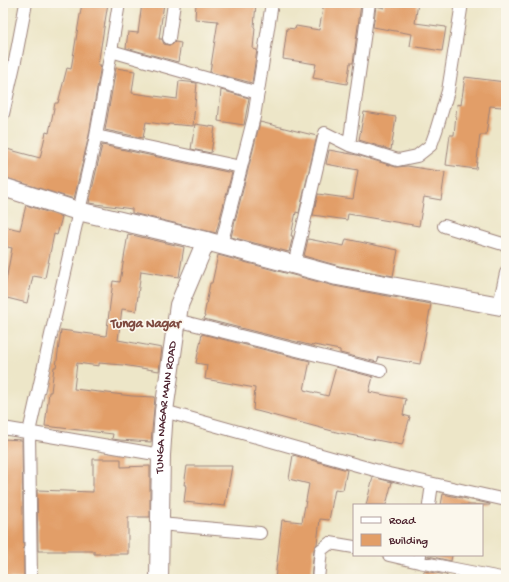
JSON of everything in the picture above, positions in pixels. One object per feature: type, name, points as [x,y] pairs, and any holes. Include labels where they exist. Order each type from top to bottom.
[{"type":"street","points":[[3,114],[26,3]]},
{"type":"street","points":[[31,579],[29,432],[96,136],[119,3]]},
{"type":"street","points":[[169,38],[174,3]]},
{"type":"street","points":[[214,243],[241,167],[254,117],[272,3]]},
{"type":"street","points":[[349,145],[369,3]]},
{"type":"street","points":[[294,266],[324,133],[349,145],[398,160],[417,156],[431,145],[448,91],[462,3]]},
{"type":"street","points":[[111,51],[258,94]]},
{"type":"street","points":[[96,136],[241,167]]},
{"type":"street","points":[[3,187],[78,211],[214,243],[294,266],[336,276],[502,306],[506,273]]},
{"type":"street","points":[[444,226],[506,245]]},
{"type":"street","name":"TUNGA NAGAR MAIN ROAD","points":[[159,579],[161,455],[164,411],[176,320],[179,305],[214,243]]},
{"type":"street","points":[[176,320],[381,371]]},
{"type":"street","points":[[164,411],[389,474],[506,500]]},
{"type":"street","points":[[3,428],[161,455]]},
{"type":"street","points":[[428,504],[432,484]]},
{"type":"street","points":[[160,524],[260,533]]},
{"type":"street","points":[[318,579],[321,550],[330,543],[353,547]]},
{"type":"street","points":[[399,556],[419,558],[506,579]]},
{"type":"building","points":[[82,3],[108,3],[98,65],[101,65],[89,135],[74,199],[3,177],[3,148],[40,158],[46,132],[49,133],[55,103],[58,103],[67,68],[71,69]]},
{"type":"building","points":[[142,3],[164,3],[159,39],[162,39],[164,44],[168,45],[172,45],[175,42],[181,43],[178,62],[126,48],[128,32],[138,33]]},
{"type":"building","points":[[196,3],[256,3],[253,49],[257,50],[252,83],[210,72],[218,21],[195,19]]},
{"type":"building","points":[[324,3],[361,4],[353,63],[350,63],[347,84],[313,78],[316,64],[283,59],[287,28],[295,29],[296,26],[319,30]]},
{"type":"building","points":[[384,3],[418,3],[415,23],[446,27],[442,51],[410,46],[412,34],[373,27],[376,6],[384,8]]},
{"type":"building","points":[[116,68],[135,71],[132,93],[177,99],[179,81],[197,83],[193,126],[146,122],[143,138],[105,130]]},
{"type":"building","points":[[465,77],[505,82],[502,107],[490,106],[486,135],[480,135],[476,169],[446,165],[450,135],[454,135],[457,104],[461,105]]},
{"type":"building","points":[[221,90],[249,98],[244,125],[218,121]]},
{"type":"building","points":[[364,112],[396,117],[391,150],[359,140]]},
{"type":"building","points":[[260,122],[317,136],[299,213],[296,212],[289,252],[231,237]]},
{"type":"building","points":[[195,124],[215,127],[211,153],[191,149]]},
{"type":"building","points":[[102,145],[232,173],[216,233],[132,213],[132,209],[89,203]]},
{"type":"building","points":[[329,150],[357,155],[396,167],[407,166],[445,172],[441,200],[424,197],[419,226],[348,214],[347,220],[313,215],[318,194],[353,199],[358,170],[326,164]]},
{"type":"building","points":[[26,205],[62,217],[57,235],[54,234],[45,278],[33,276],[27,303],[3,297],[12,248],[3,246],[3,226],[20,230]]},
{"type":"building","points":[[128,234],[184,247],[179,277],[141,271],[136,311],[122,309],[118,340],[162,348],[159,371],[123,365],[99,363],[99,366],[77,363],[74,389],[132,396],[155,397],[151,442],[112,439],[113,434],[45,426],[49,392],[51,392],[54,367],[56,367],[61,330],[106,336],[113,281],[120,282]]},
{"type":"building","points":[[308,239],[344,246],[346,239],[398,250],[393,276],[339,266],[304,256]]},
{"type":"building","points":[[218,255],[334,286],[431,304],[420,364],[379,357],[377,362],[340,353],[340,350],[313,346],[204,319],[210,283],[212,283]]},
{"type":"building","points":[[202,334],[310,361],[304,390],[328,396],[336,367],[373,377],[369,392],[406,399],[403,415],[410,417],[402,445],[340,433],[253,410],[255,388],[205,379],[207,365],[196,363]]},
{"type":"building","points":[[3,439],[22,440],[24,579],[3,578]]},
{"type":"building","points":[[293,455],[347,470],[343,490],[335,489],[329,520],[320,519],[317,544],[314,549],[311,579],[275,579],[282,520],[302,522],[309,484],[289,479]]},
{"type":"building","points":[[93,459],[121,459],[121,467],[150,466],[150,517],[128,517],[128,554],[94,554],[94,551],[38,551],[37,490],[93,492]]},
{"type":"building","points":[[187,466],[232,466],[225,506],[184,502],[186,485],[184,485]]},
{"type":"building","points":[[373,477],[392,482],[386,504],[366,504]]},
{"type":"building","points":[[443,494],[490,505],[483,504],[441,504]]},
{"type":"building","points":[[428,556],[452,556],[451,561]]},
{"type":"building","points":[[424,571],[447,575],[446,579],[423,579]]},
{"type":"district","name":"Tunga Nagar","points":[[146,324]]}]
